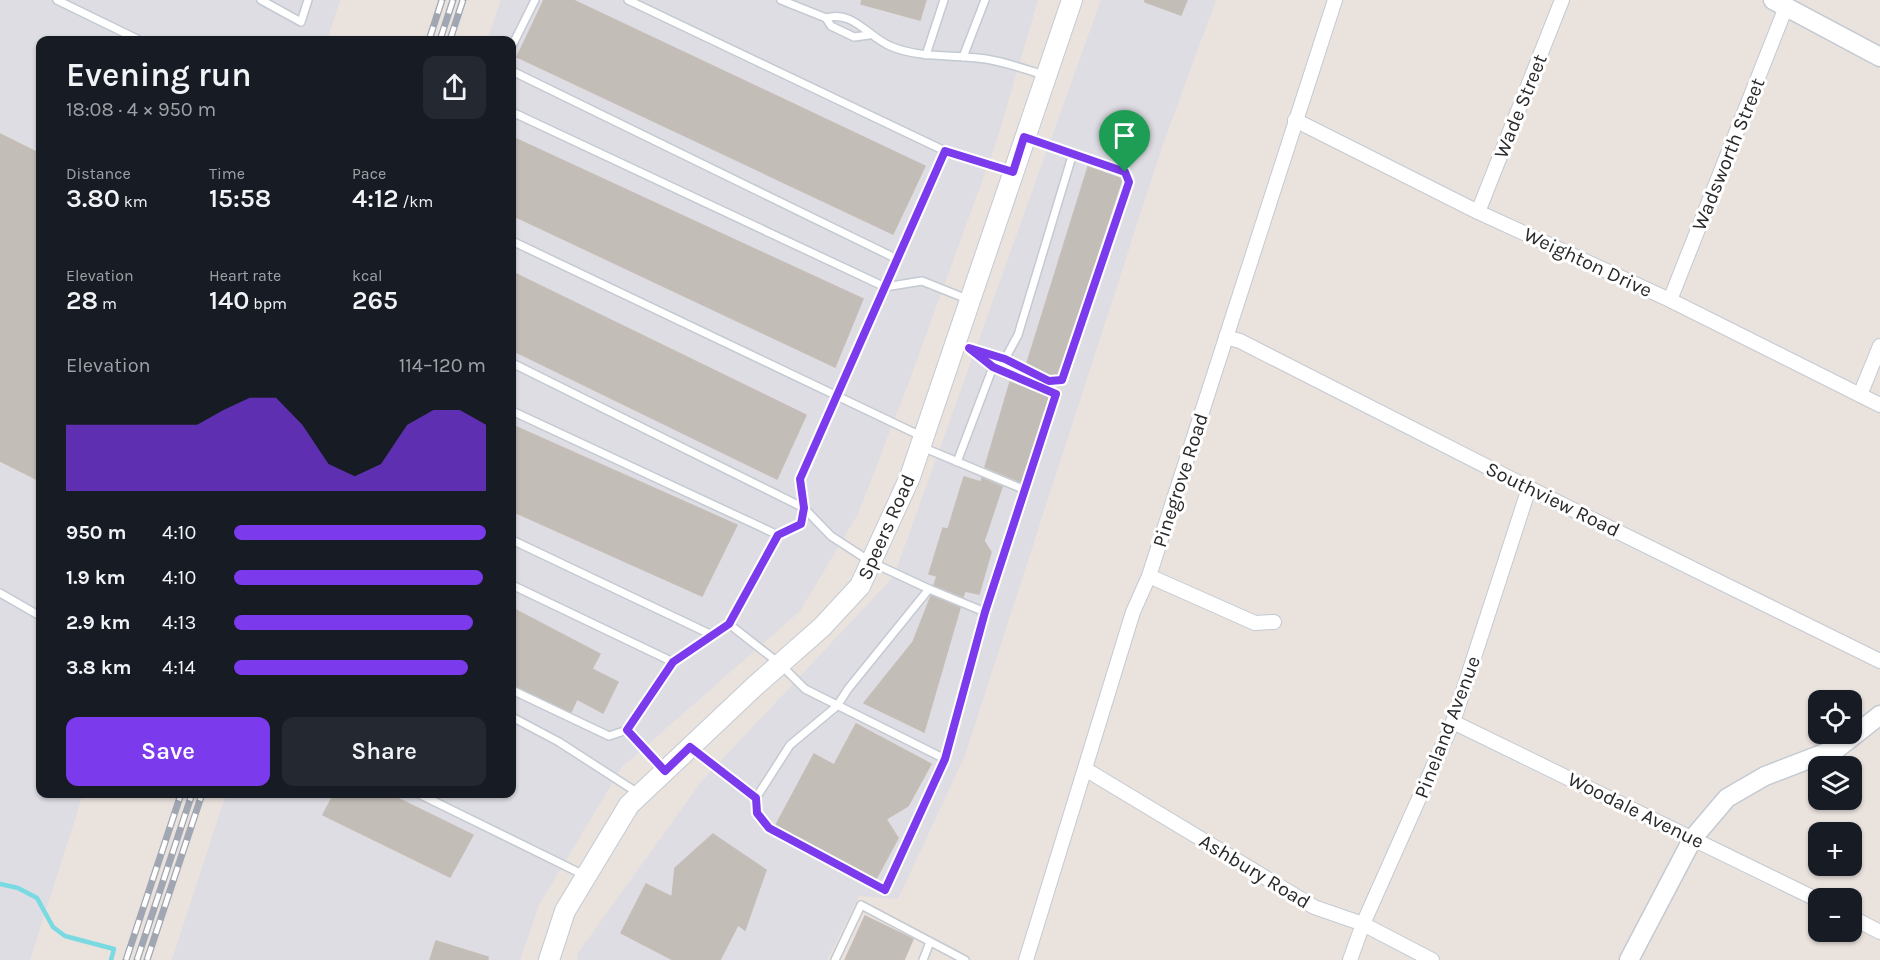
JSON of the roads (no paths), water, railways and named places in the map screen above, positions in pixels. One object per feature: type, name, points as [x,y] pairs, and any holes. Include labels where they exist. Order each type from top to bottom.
[{"type":"main road","name":"Speers Road","points":[[552,957],[566,911],[629,805],[822,627],[860,586],[910,477],[962,346],[970,300],[1072,0]]},
{"type":"street","name":"Pinegrove Road","points":[[1026,960],[1133,612],[1149,576],[1335,0]]},
{"type":"street","name":"Wade Street","points":[[1478,212],[1562,0]]},
{"type":"street","points":[[1780,4],[1880,57]]},
{"type":"street","name":"Wadsworth Street","points":[[1670,300],[1780,4]]},
{"type":"street","name":"Weighton Drive","points":[[1295,120],[1478,212],[1670,300],[1880,405]]},
{"type":"street","name":"Southview Road","points":[[1226,337],[1240,341],[1529,488],[1880,661]]},
{"type":"street","points":[[1860,395],[1880,346]]},
{"type":"street","name":"Pineland Avenue","points":[[1350,960],[1363,924],[1453,722],[1529,488]]},
{"type":"street","points":[[1149,576],[1255,623],[1274,622]]},
{"type":"street","points":[[1629,960],[1694,838],[1727,798],[1765,776],[1838,748],[1880,715]]},
{"type":"street","name":"Woodale Avenue","points":[[1453,722],[1808,895]]},
{"type":"street","name":"Ashbury Road","points":[[1085,769],[1314,907],[1363,924],[1432,960]]},
{"type":"street","points":[[1862,923],[1880,932]]},
{"type":"lane","points":[[57,0],[131,36]]},
{"type":"lane","points":[[261,0],[301,21],[308,0]]},
{"type":"lane","points":[[516,38],[535,0]]},
{"type":"lane","points":[[628,0],[945,151],[1013,172]]},
{"type":"lane","points":[[781,0],[826,18],[831,26],[854,37],[869,35]]},
{"type":"lane","points":[[926,55],[944,0]]},
{"type":"lane","points":[[963,57],[985,0]]},
{"type":"lane","points":[[826,18],[837,15],[859,23],[869,35],[891,47],[926,55],[987,59],[1046,75]]},
{"type":"lane","points":[[516,73],[897,259]]},
{"type":"lane","points":[[516,114],[885,287],[922,281],[970,300]]},
{"type":"lane","points":[[962,346],[1005,359],[1049,381],[1062,380],[1129,182],[1125,172],[1024,137]]},
{"type":"lane","points":[[516,692],[609,736],[627,730],[673,662],[729,624],[778,535],[801,524],[804,508],[800,479],[945,151]]},
{"type":"lane","points":[[1005,359],[1018,335],[1073,153]]},
{"type":"lane","points":[[516,243],[837,396],[957,462],[1024,490]]},
{"type":"lane","points":[[929,589],[848,688],[837,706],[790,745],[756,798],[757,813],[769,828],[885,890],[945,759],[985,612],[1056,394],[993,367],[962,346]]},
{"type":"lane","points":[[516,365],[804,508],[831,536],[871,562],[985,612]]},
{"type":"lane","points":[[957,462],[993,367]]},
{"type":"lane","points":[[516,413],[778,535]]},
{"type":"lane","points":[[516,542],[712,635]]},
{"type":"lane","points":[[516,587],[673,662]]},
{"type":"lane","points":[[0,593],[36,614]]},
{"type":"lane","points":[[729,624],[780,664],[805,688],[945,759]]},
{"type":"lane","points":[[516,719],[559,742],[640,794]]},
{"type":"lane","points":[[627,730],[665,771]]},
{"type":"lane","points":[[690,747],[756,798]]},
{"type":"lane","points":[[427,798],[586,877]]},
{"type":"lane","points":[[835,960],[861,905],[964,960]]},
{"type":"lane","points":[[922,960],[930,942]]},
{"type":"waterway","points":[[0,884],[18,888],[37,898],[53,927],[65,936],[114,949],[111,960]]},
{"type":"railway","points":[[430,36],[442,0]]},
{"type":"railway","points":[[441,36],[453,0]]},
{"type":"railway","points":[[451,36],[463,0]]},
{"type":"railway","points":[[126,960],[180,798]]},
{"type":"railway","points":[[137,960],[191,798]]},
{"type":"railway","points":[[147,960],[201,798]]}]
